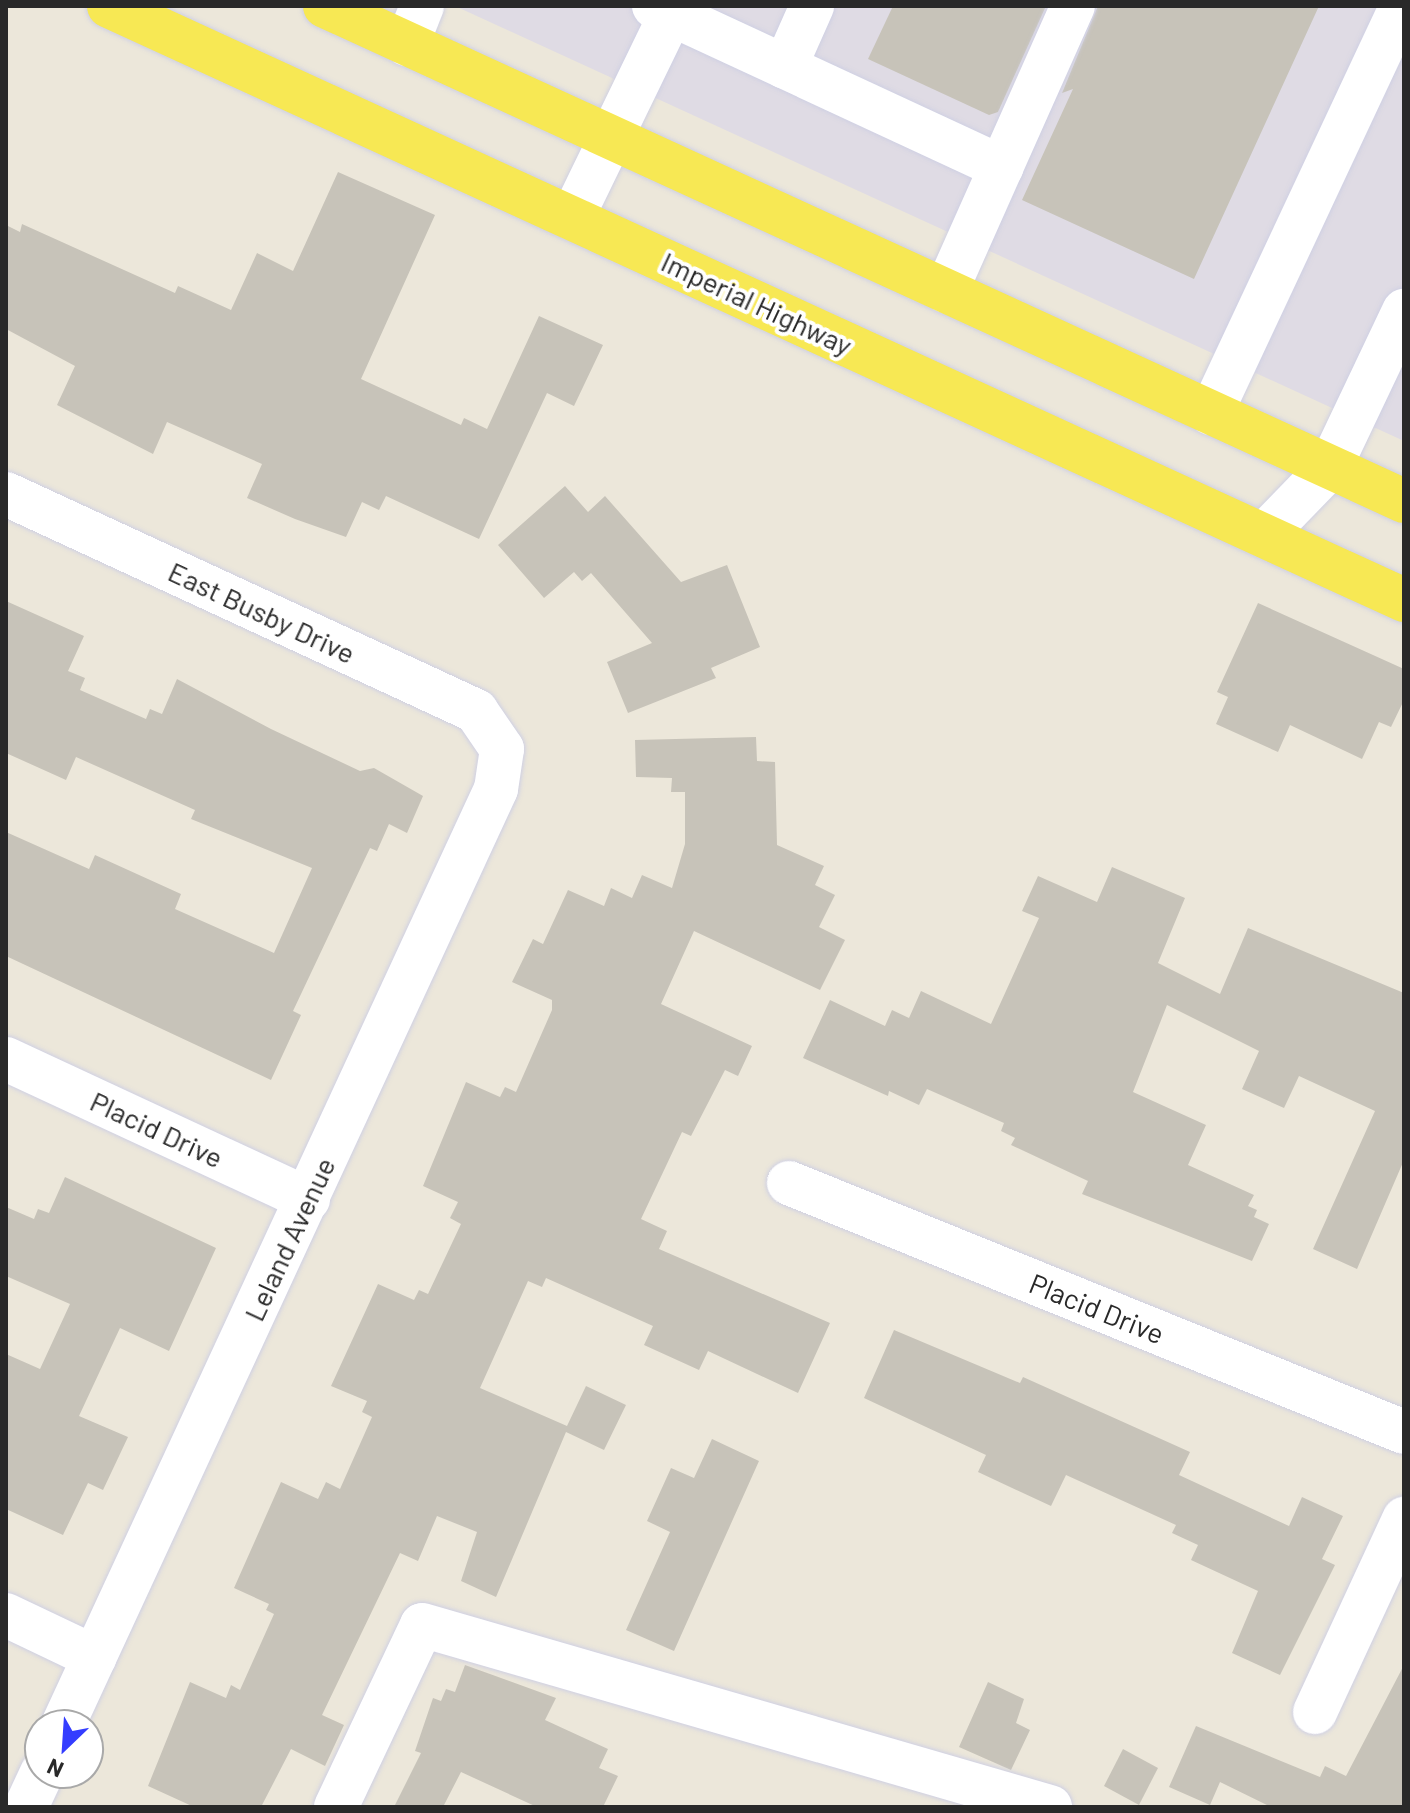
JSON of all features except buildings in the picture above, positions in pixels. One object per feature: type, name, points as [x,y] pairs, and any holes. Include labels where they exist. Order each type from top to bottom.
[{"type":"main road","name":"Imperial Highway","points":[[109,6],[1404,600]]},
{"type":"main road","points":[[325,6],[415,25],[616,139],[1404,501]]},
{"type":"street","points":[[785,67],[812,6]]},
{"type":"street","points":[[946,291],[1073,6]]},
{"type":"street","points":[[1211,413],[1402,6]]},
{"type":"street","points":[[572,218],[616,139],[667,9],[1001,167]]},
{"type":"street","points":[[1264,535],[1330,467],[1395,357],[1404,311]]},
{"type":"street","name":"East Busby Drive","points":[[6,494],[476,711],[502,749]]},
{"type":"street","name":"Leland Avenue","points":[[70,1709],[496,789],[502,749]]},
{"type":"street","name":"Placid Drive","points":[[6,1059],[308,1199]]},
{"type":"street","name":"Placid Drive","points":[[789,1183],[1404,1432]]},
{"type":"street","points":[[1315,1712],[1404,1519]]},
{"type":"street","points":[[6,1615],[94,1657]]},
{"type":"street","points":[[336,1807],[422,1625],[1050,1807]]},
{"type":"shaded area","points":[[455,6],[1404,6],[1404,441]]}]
